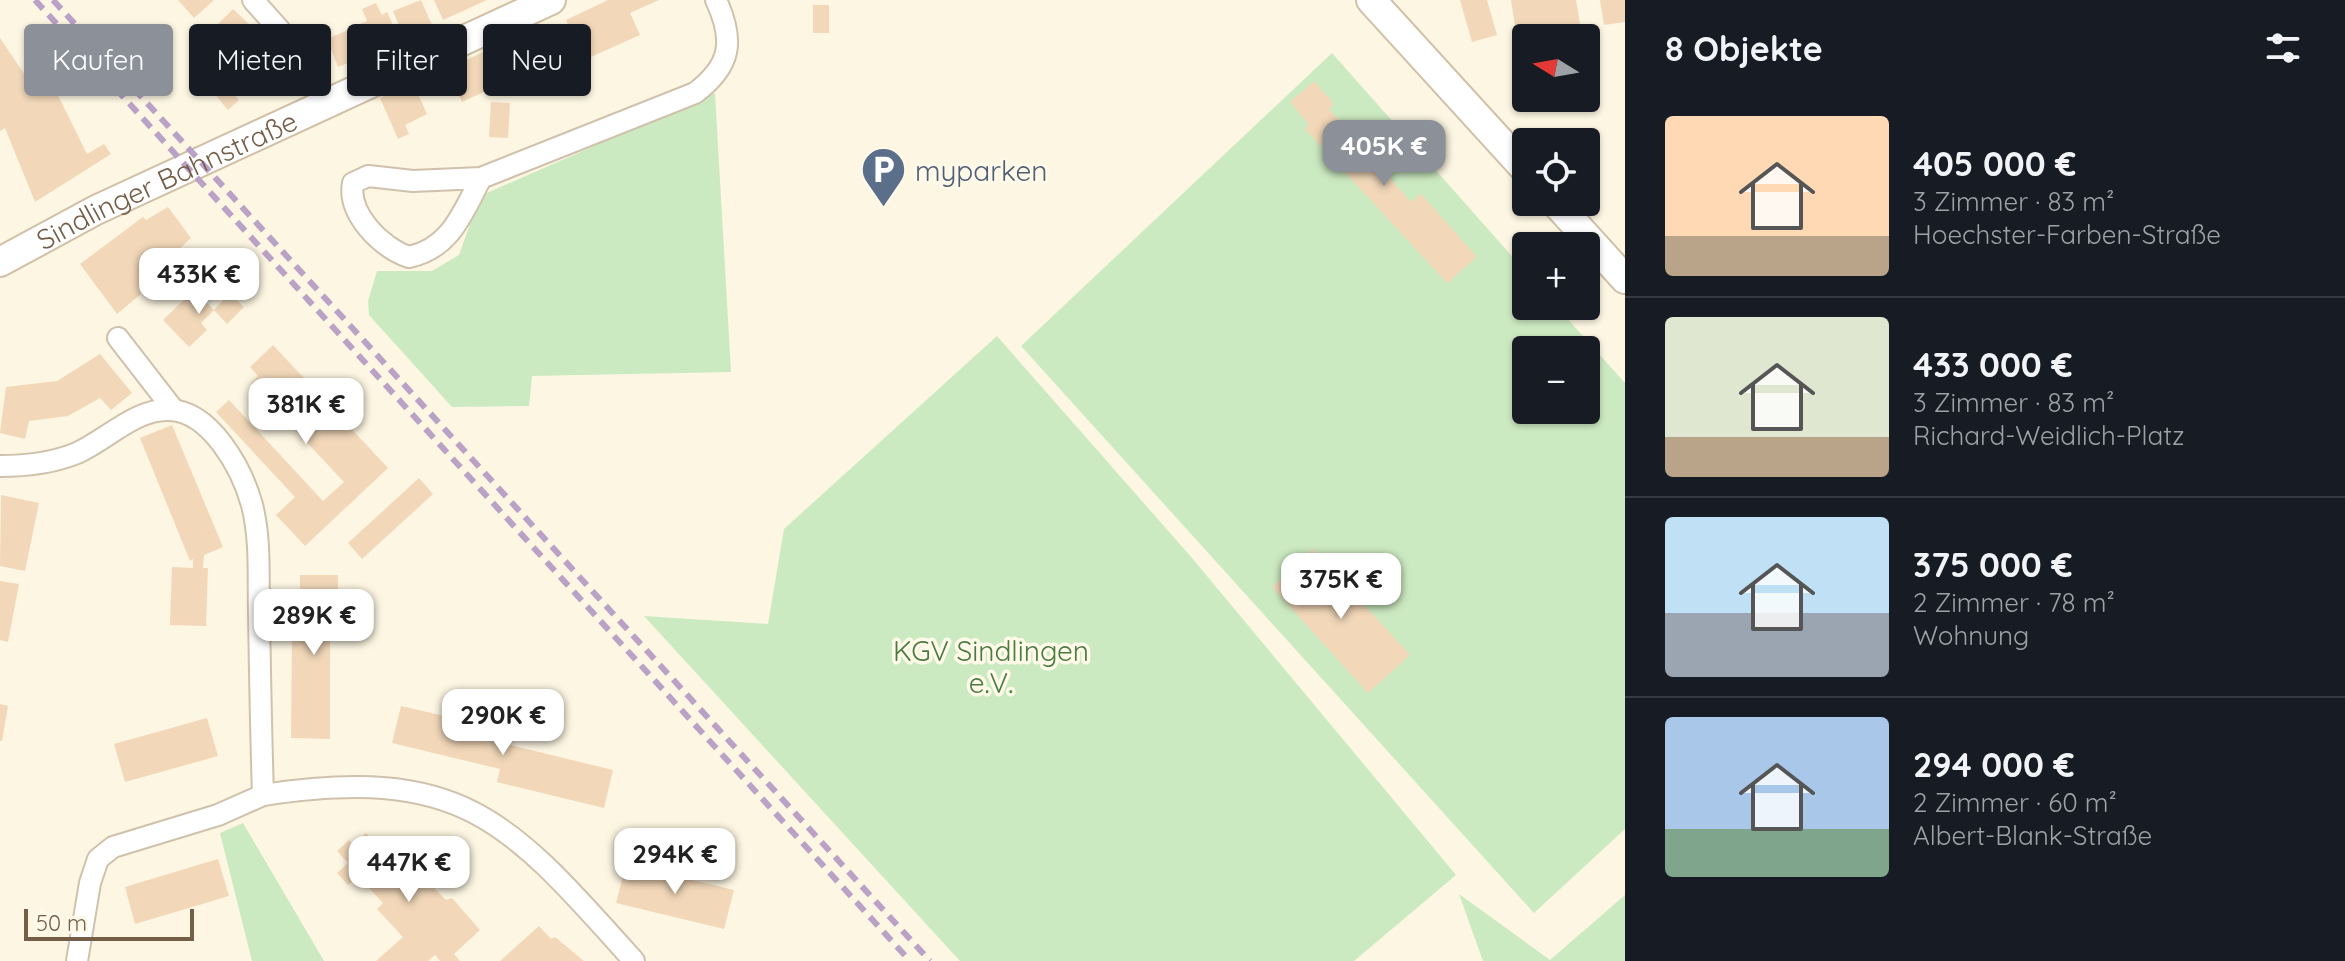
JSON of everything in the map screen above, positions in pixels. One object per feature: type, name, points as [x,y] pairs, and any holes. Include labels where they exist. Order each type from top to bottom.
[{"type":"street","points":[[253,0],[274,24]]},
{"type":"street","name":"Sindlinger Bahnstraße","points":[[0,262],[96,210],[551,0]]},
{"type":"street","points":[[481,178],[451,235],[421,254],[409,257],[388,247],[357,212],[350,196],[353,183],[368,176],[413,181],[481,178],[695,93],[716,77],[725,64],[727,36],[716,0]]},
{"type":"street","points":[[1371,0],[1512,155]]},
{"type":"street","points":[[1568,216],[1625,279]]},
{"type":"street","points":[[118,338],[173,409],[202,423],[226,450],[244,481],[252,507],[258,554],[263,795]]},
{"type":"street","points":[[0,466],[29,466],[75,454],[150,410],[173,409]]},
{"type":"street","points":[[77,961],[90,883],[98,859],[113,847],[218,815],[263,795],[321,786],[368,785],[414,790],[453,802],[494,821],[529,848],[634,961]]},
{"type":"green space","points":[[1332,53],[1512,256],[1512,320],[1569,320],[1583,336],[1512,336],[1512,424],[1600,424],[1600,355],[1625,383],[1625,829],[1534,913],[1021,346]]},
{"type":"green space","points":[[715,93],[731,372],[532,376],[529,406],[452,407],[369,315],[368,301],[377,271],[432,271],[459,255],[480,196]]},
{"type":"green space","name":"KGV Sindlingen e.V.","points":[[997,336],[1192,558],[1456,875],[1354,961],[960,961],[644,616],[768,624],[784,529]]},
{"type":"green space","points":[[243,823],[324,961],[252,961],[220,833]]},
{"type":"green space","points":[[1459,894],[1550,960],[1625,895],[1625,961],[1483,961]]},
{"type":"building","points":[[178,0],[214,0],[194,18]]},
{"type":"building","points":[[421,0],[432,24],[398,24],[393,11]]},
{"type":"building","points":[[434,0],[487,0],[443,20]]},
{"type":"building","points":[[608,0],[659,0],[630,13],[640,35],[591,57],[591,24],[568,24],[566,20]]},
{"type":"building","points":[[1460,0],[1487,0],[1497,35],[1472,42]]},
{"type":"building","points":[[1511,0],[1576,0],[1580,24],[1515,24]]},
{"type":"building","points":[[1600,0],[1625,0],[1625,22],[1604,25]]},
{"type":"building","points":[[376,3],[382,15],[387,12],[392,24],[360,24],[367,21],[362,9]]},
{"type":"building","points":[[813,5],[829,5],[829,33],[813,33]]},
{"type":"building","points":[[233,9],[249,24],[218,24]]},
{"type":"building","points":[[347,31],[347,63],[338,67],[331,49],[331,37]]},
{"type":"building","points":[[0,38],[24,74],[24,96],[58,96],[87,154],[104,144],[111,154],[35,202],[5,128],[0,131]]},
{"type":"building","points":[[483,52],[483,92],[462,102],[459,96],[467,96],[467,60]]},
{"type":"building","points":[[1314,81],[1334,104],[1329,109],[1411,202],[1421,194],[1477,257],[1447,283],[1305,129],[1309,125],[1290,102]]},
{"type":"building","points":[[216,96],[236,96],[239,100],[228,110]]},
{"type":"building","points":[[419,96],[427,114],[405,125],[409,134],[398,139],[380,98]]},
{"type":"building","points":[[491,102],[510,103],[508,138],[489,137]]},
{"type":"building","points":[[168,207],[191,238],[138,288],[141,294],[117,314],[80,264],[143,217],[146,220]]},
{"type":"building","points":[[194,290],[214,310],[201,323],[207,330],[189,347],[163,320]]},
{"type":"building","points":[[230,293],[244,307],[227,324],[214,310]]},
{"type":"building","points":[[273,345],[388,468],[305,546],[276,515],[295,497],[216,412],[229,400],[323,501],[344,482],[251,383],[258,376],[250,367]]},
{"type":"building","points":[[100,354],[132,393],[111,410],[100,398],[68,416],[29,421],[25,439],[0,433],[6,387],[57,381]]},
{"type":"building","points":[[172,425],[223,547],[204,555],[203,568],[208,568],[206,626],[170,625],[172,567],[193,568],[193,559],[190,561],[140,438]]},
{"type":"building","points":[[419,478],[433,494],[362,559],[348,543]]},
{"type":"building","points":[[1,495],[39,503],[25,571],[0,566]]},
{"type":"building","points":[[1313,549],[1410,655],[1368,693],[1272,587]]},
{"type":"building","points":[[300,575],[338,575],[338,641],[330,641],[330,739],[291,738],[292,641],[300,641]]},
{"type":"building","points":[[0,581],[19,584],[8,642],[0,640]]},
{"type":"building","points":[[0,704],[8,706],[2,741],[0,741]]},
{"type":"building","points":[[401,706],[509,731],[506,744],[613,770],[604,808],[497,782],[500,769],[392,743]]},
{"type":"building","points":[[207,718],[218,756],[125,782],[114,744]]},
{"type":"building","points":[[366,833],[392,862],[403,852],[409,853],[437,882],[435,889],[446,900],[452,898],[480,930],[454,954],[460,961],[440,961],[435,955],[428,961],[376,961],[403,937],[377,909],[383,903],[358,876],[348,885],[337,873],[348,863],[337,851],[349,840],[353,844]]},
{"type":"building","points":[[218,859],[229,896],[135,924],[125,887]]},
{"type":"building","points":[[626,864],[734,890],[724,929],[616,903]]},
{"type":"building","points":[[539,926],[551,939],[555,937],[584,961],[500,961]]},
{"type":"railway","points":[[35,0],[910,961]]},
{"type":"railway","points":[[53,0],[930,961]]},
{"type":"place","name":"myparken","points":[[884,209]]}]
